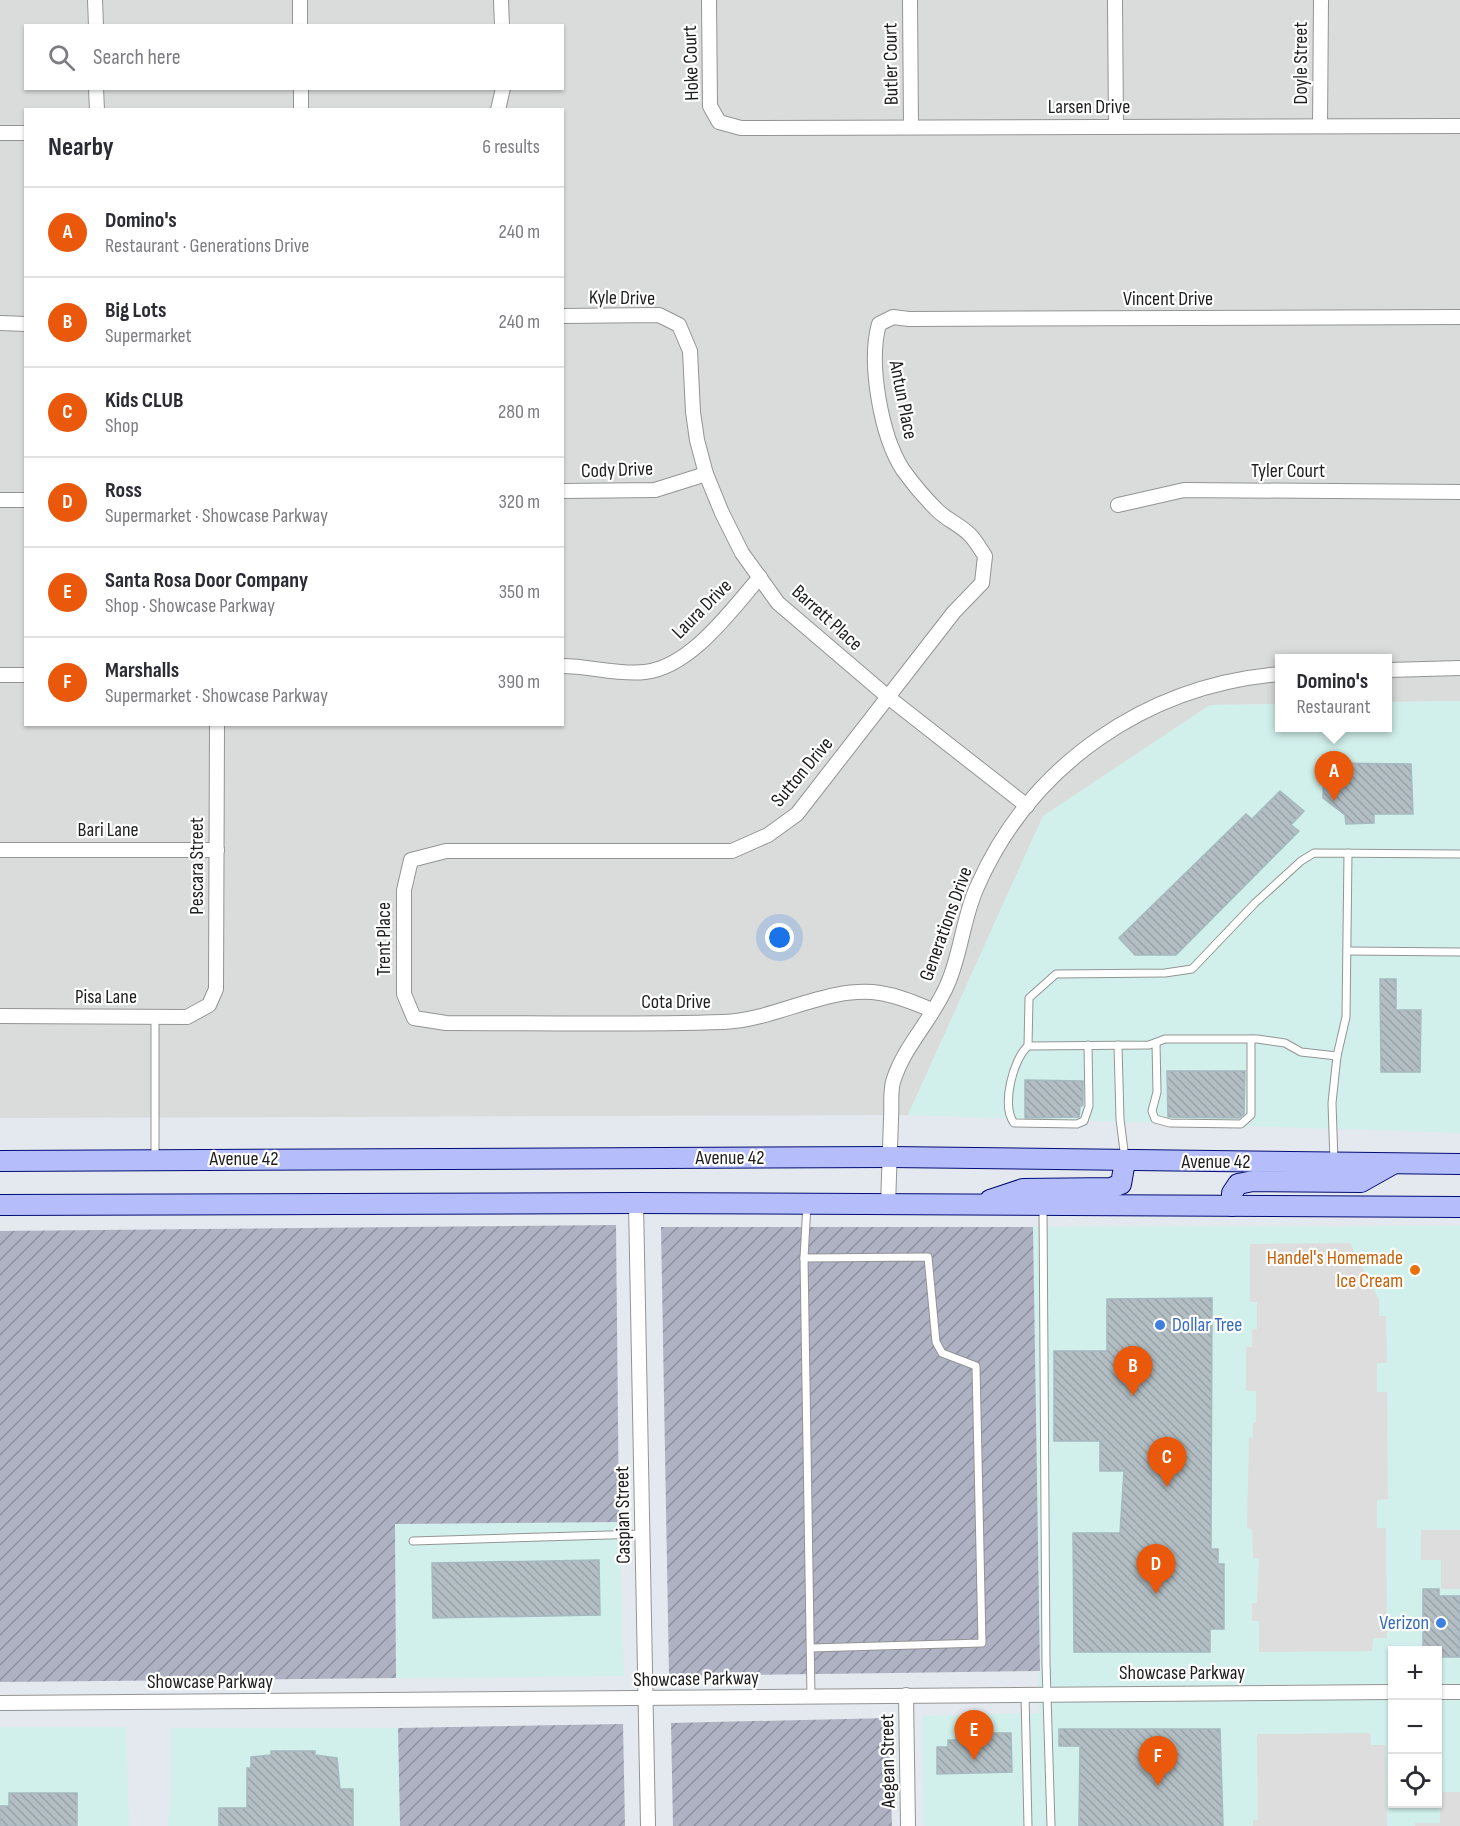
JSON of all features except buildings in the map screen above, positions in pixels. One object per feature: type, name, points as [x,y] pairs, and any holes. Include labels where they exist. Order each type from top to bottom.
[{"type":"main road","name":"Avenue 42","points":[[0,1161],[155,1158],[476,1160],[890,1157],[1460,1164]]},
{"type":"main road","points":[[973,1205],[1023,1189],[1111,1188],[1121,1184],[1125,1161]]},
{"type":"main road","points":[[1232,1206],[1232,1193],[1238,1184],[1253,1181],[1361,1182],[1393,1164]]},
{"type":"main road","points":[[0,1205],[636,1203],[1460,1207]]},
{"type":"street","points":[[95,0],[96,24]]},
{"type":"street","points":[[300,0],[300,24]]},
{"type":"street","points":[[501,0],[502,24]]},
{"type":"street","name":"Hoke Court","points":[[709,0],[710,106],[719,122]]},
{"type":"street","name":"Butler Court","points":[[910,0],[911,127]]},
{"type":"street","points":[[1114,0],[1116,127]]},
{"type":"street","name":"Doyle Street","points":[[1320,126],[1321,0]]},
{"type":"street","points":[[96,90],[97,108]]},
{"type":"street","points":[[301,90],[301,108]]},
{"type":"street","points":[[498,108],[503,90]]},
{"type":"street","name":"Larsen Drive","points":[[719,122],[741,128],[1460,126]]},
{"type":"street","points":[[0,133],[24,133]]},
{"type":"street","name":"Kyle Drive","points":[[564,316],[658,315],[679,325]]},
{"type":"street","name":"Vincent Drive","points":[[879,324],[893,316],[1460,317]]},
{"type":"street","points":[[0,323],[24,324]]},
{"type":"street","name":"Antun Place","points":[[879,324],[874,342],[875,369],[891,446],[903,470],[918,489],[938,512],[970,535],[985,556]]},
{"type":"street","name":"Barrett Place","points":[[679,325],[690,351],[695,431],[706,474],[742,553],[778,603],[888,697],[1028,806]]},
{"type":"street","name":"Cody Drive","points":[[564,491],[655,490],[706,474]]},
{"type":"street","name":"Tyler Court","points":[[1118,505],[1184,490],[1460,492]]},
{"type":"street","points":[[0,500],[24,500]]},
{"type":"street","name":"Sutton Drive","points":[[411,860],[446,851],[732,851],[768,835],[797,814],[954,612],[982,583],[985,556]]},
{"type":"street","name":"Laura Drive","points":[[564,666],[614,672],[647,672],[670,663],[699,646],[760,577]]},
{"type":"street","points":[[1392,669],[1460,668]]},
{"type":"street","name":"Generations Drive","points":[[888,1205],[893,1083],[910,1046],[948,984],[976,888],[1000,842],[1050,777],[1108,730],[1180,693],[1251,676],[1275,674]]},
{"type":"street","points":[[0,675],[24,675]]},
{"type":"street","name":"Pescara Street","points":[[209,1005],[216,989],[217,726]]},
{"type":"street","name":"Bari Lane","points":[[0,850],[217,850]]},
{"type":"street","name":"Trent Place","points":[[411,860],[404,890],[404,994],[414,1018]]},
{"type":"street","name":"Cota Drive","points":[[414,1018],[446,1023],[727,1022],[843,994],[878,992],[906,999],[932,1010]]},
{"type":"street","name":"Pisa Lane","points":[[0,1016],[187,1017],[209,1005]]},
{"type":"street","name":"Caspian Street","points":[[636,1203],[648,1826]]},
{"type":"street","name":"Showcase Parkway","points":[[0,1703],[1388,1692]]},
{"type":"street","points":[[1442,1692],[1460,1692]]},
{"type":"street","name":"Aegean Street","points":[[906,1695],[908,1826]]},
{"type":"lane","points":[[1334,1162],[1332,1102],[1337,1056],[1346,1017],[1348,853]]},
{"type":"lane","points":[[1028,1047],[1029,998],[1056,974],[1165,973],[1192,969],[1255,903],[1301,861],[1314,854],[1460,854]]},
{"type":"lane","points":[[1348,951],[1460,952]]},
{"type":"lane","points":[[155,1017],[155,1158]]},
{"type":"lane","points":[[1088,1046],[1089,1106],[1084,1121],[1077,1124],[1023,1125],[1014,1123],[1008,1109],[1016,1063],[1020,1053],[1028,1047],[1156,1043],[1166,1039],[1251,1039],[1285,1043],[1301,1052],[1337,1056]]},
{"type":"lane","points":[[1156,1043],[1156,1092],[1152,1111],[1155,1119],[1170,1124],[1241,1124],[1251,1115],[1251,1039]]},
{"type":"lane","points":[[1118,1045],[1119,1119],[1125,1161]]},
{"type":"lane","points":[[807,1204],[804,1258],[811,1697]]},
{"type":"lane","points":[[1043,1205],[1047,1693],[1051,1826]]},
{"type":"lane","points":[[804,1258],[928,1257],[936,1342],[942,1353],[976,1366],[982,1643],[810,1648]]},
{"type":"lane","points":[[413,1541],[643,1534]]},
{"type":"lane","points":[[1025,1694],[1028,1826]]},
{"type":"shaded area","points":[[0,0],[1460,0],[1460,701],[1392,702],[1392,654],[1275,654],[1275,704],[1210,705],[1043,816],[908,1115],[0,1118]]},
{"type":"shaded area","points":[[1460,701],[1460,1133],[908,1115],[1043,816],[1210,705],[1275,704],[1275,732],[1392,732],[1392,702]]},
{"type":"shaded area","points":[[616,1225],[619,1522],[395,1524],[396,1678],[0,1682],[0,1231]]},
{"type":"shaded area","points":[[1460,1226],[1460,1826],[924,1826],[922,1716],[1039,1713],[1033,1227]]},
{"type":"shaded area","points":[[661,1227],[1033,1227],[1040,1671],[669,1676]]},
{"type":"shaded area","points":[[1350,1243],[1379,1300],[1379,1316],[1386,1316],[1387,1363],[1377,1363],[1377,1392],[1387,1392],[1388,1499],[1377,1500],[1377,1528],[1386,1528],[1387,1638],[1373,1638],[1372,1651],[1259,1652],[1259,1621],[1252,1621],[1252,1603],[1257,1603],[1259,1558],[1253,1558],[1252,1529],[1247,1528],[1249,1438],[1253,1437],[1253,1422],[1256,1422],[1256,1391],[1246,1391],[1246,1347],[1252,1347],[1252,1330],[1257,1329],[1257,1302],[1250,1302],[1250,1244]]},
{"type":"shaded area","points":[[619,1522],[624,1676],[396,1678],[395,1524]]},
{"type":"shaded area","points":[[1421,1530],[1460,1530],[1460,1589],[1441,1589],[1441,1560],[1421,1560]]},
{"type":"shaded area","points":[[889,1718],[892,1826],[673,1826],[671,1723]]},
{"type":"shaded area","points":[[623,1724],[625,1826],[400,1826],[398,1728]]},
{"type":"shaded area","points":[[0,1727],[126,1727],[129,1826],[0,1826]]},
{"type":"shaded area","points":[[171,1728],[398,1728],[400,1826],[168,1826],[171,1792]]},
{"type":"shaded area","points":[[1370,1733],[1371,1745],[1386,1745],[1387,1826],[1253,1826],[1253,1820],[1258,1820],[1257,1734]]},
{"type":"shaded area","points":[[1442,1792],[1460,1792],[1460,1826],[1415,1826],[1415,1823],[1440,1823]]},
{"type":"place","name":"Domino's","points":[[1334,801]]},
{"type":"place","name":"Handel's Homemade Ice Cream","points":[[1415,1270]]},
{"type":"place","name":"Dollar Tree","points":[[1160,1325]]},
{"type":"place","name":"Big Lots","points":[[1133,1396]]},
{"type":"place","name":"Kids CLUB","points":[[1167,1487]]},
{"type":"place","name":"Ross","points":[[1156,1594]]},
{"type":"place","name":"Verizon","points":[[1441,1623]]},
{"type":"place","name":"Santa Rosa Door Company","points":[[974,1760]]},
{"type":"place","name":"Marshalls","points":[[1158,1786]]}]
